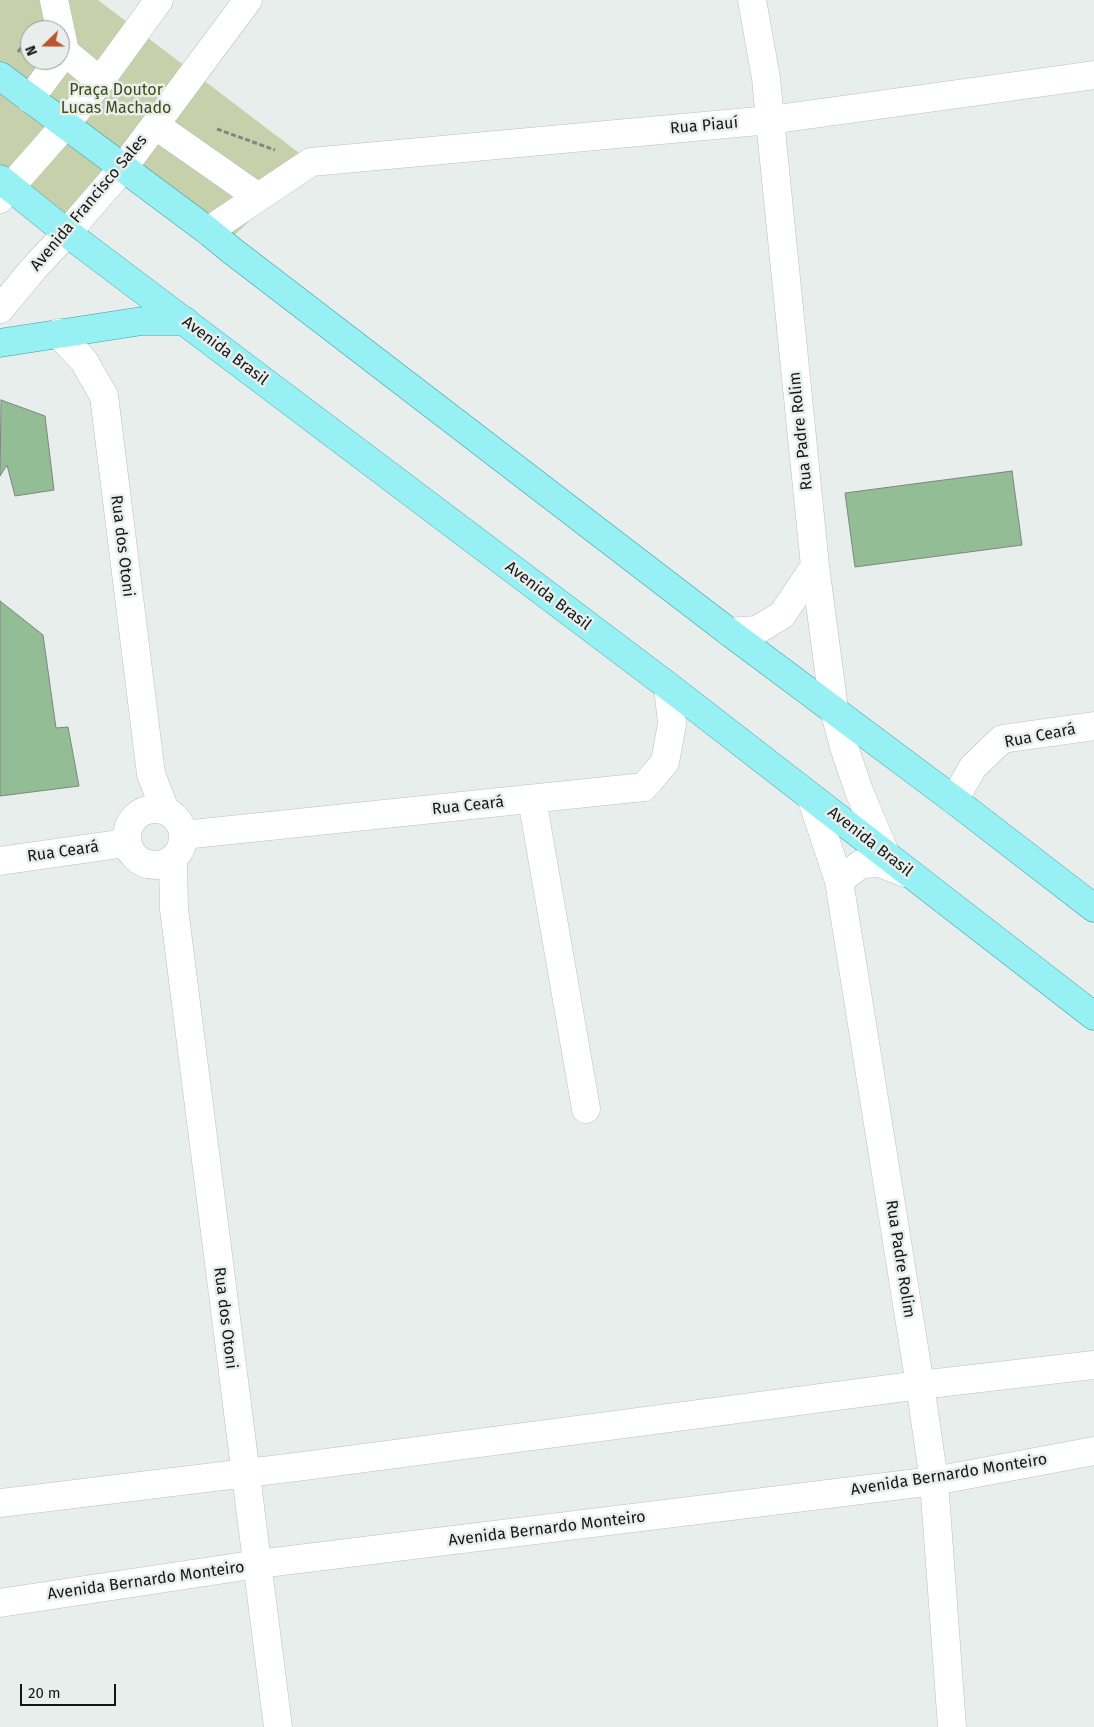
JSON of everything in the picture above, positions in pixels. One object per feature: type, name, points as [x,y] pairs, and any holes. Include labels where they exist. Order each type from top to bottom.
[{"type":"main road","points":[[0,76],[208,231],[729,632],[834,709],[1094,908]]},
{"type":"main road","name":"Avenida Brasil","points":[[3,188],[185,321],[668,686],[1094,1016]]},
{"type":"main road","points":[[0,343],[142,321],[185,321]]},
{"type":"street","points":[[54,0],[56,20]]},
{"type":"street","points":[[3,188],[65,125],[100,81],[159,0]]},
{"type":"street","name":"Avenida Francisco Sales","points":[[0,310],[34,267],[67,233],[123,168],[248,0]]},
{"type":"street","name":"Rua Padre Rolim","points":[[752,0],[766,78],[815,566],[834,709],[844,747],[859,791],[885,853]]},
{"type":"street","points":[[70,63],[100,81]]},
{"type":"street","points":[[30,99],[51,70]]},
{"type":"street","name":"Rua Piauí","points":[[312,162],[770,120],[1094,75]]},
{"type":"street","points":[[155,125],[258,197]]},
{"type":"street","points":[[208,231],[312,162]]},
{"type":"street","name":"Rua dos Otoni","points":[[58,333],[84,361],[104,396],[154,810]]},
{"type":"street","points":[[729,632],[757,630],[782,615],[815,566]]},
{"type":"street","name":"Rua Ceará","points":[[171,854],[532,799],[644,787],[665,762],[672,724],[668,686]]},
{"type":"street","name":"Rua Ceará","points":[[954,800],[973,767],[1002,740],[1094,726]]},
{"type":"street","name":"Rua Padre Rolim","points":[[811,797],[839,881],[920,1384],[934,1480],[952,1727]]},
{"type":"street","points":[[532,799],[586,1109]]},
{"type":"street","points":[[154,810],[178,820],[182,827],[171,854],[146,865],[130,853],[126,844],[127,830],[133,819],[154,810]]},
{"type":"street","name":"Rua Ceará","points":[[0,861],[126,844]]},
{"type":"street","name":"Rua dos Otoni","points":[[171,854],[174,909],[278,1727]]},
{"type":"street","points":[[839,881],[861,864],[880,863],[913,875]]},
{"type":"street","points":[[0,1503],[245,1473],[920,1384],[1094,1365]]},
{"type":"street","name":"Avenida Bernardo Monteiro","points":[[0,1603],[258,1564],[934,1480],[1094,1451]]},
{"type":"path","points":[[212,127],[312,162]]},
{"type":"green space","name":"Praça Doutor Lucas Machado","points":[[0,0],[98,0],[311,162],[221,248],[118,169],[65,222],[0,170]]},
{"type":"building","points":[[1,400],[45,416],[54,490],[15,496],[7,465],[0,476]]},
{"type":"building","points":[[1012,471],[1022,545],[855,567],[845,493]]},
{"type":"building","points":[[0,601],[43,635],[56,728],[68,727],[79,786],[0,796]]}]
